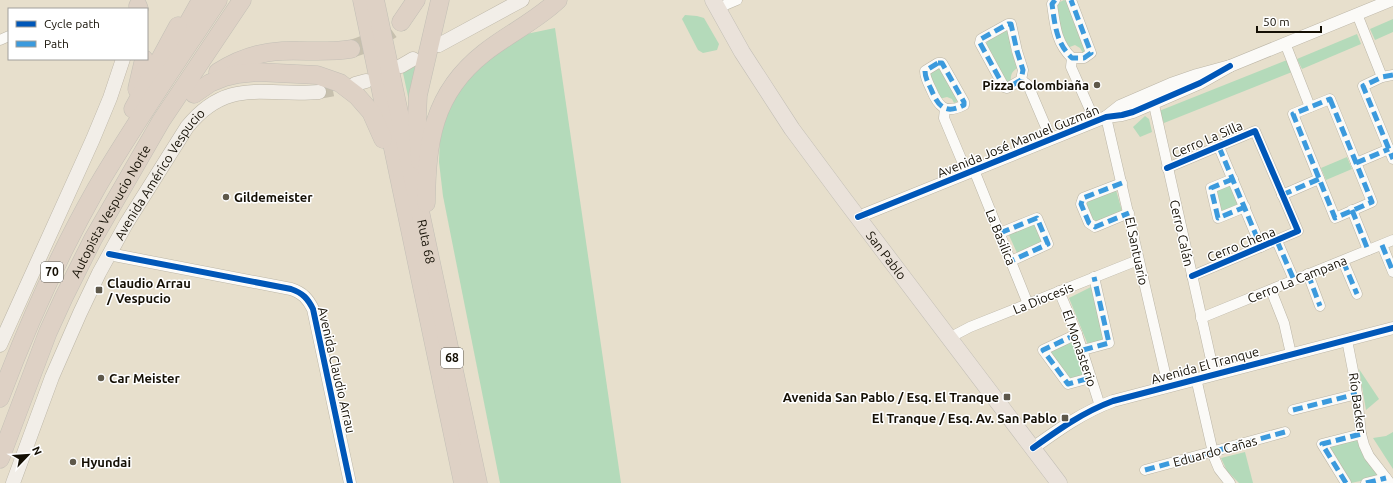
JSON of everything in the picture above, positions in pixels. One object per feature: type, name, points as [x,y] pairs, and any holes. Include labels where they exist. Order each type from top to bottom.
[{"type":"highway","points":[[126,122],[191,0]]},
{"type":"highway","points":[[114,157],[201,0]]},
{"type":"highway","name":"Autopista Vespucio Norte","points":[[0,398],[45,287],[84,210],[114,157],[218,0]]},
{"type":"highway","name":"Autopista Vespucio Norte","points":[[0,459],[38,359],[64,297],[99,226],[144,149],[242,0]]},
{"type":"highway","name":"Ruta 68","points":[[362,0],[462,483]]},
{"type":"highway","name":"Ruta 68","points":[[376,0],[478,483]]},
{"type":"highway","points":[[401,22],[416,0]]},
{"type":"highway","points":[[425,234],[417,111],[420,83],[440,0]]},
{"type":"highway","points":[[425,234],[426,166],[428,149],[435,123],[447,96],[462,75],[484,53],[541,15],[558,0]]},
{"type":"highway","points":[[144,149],[205,82],[214,74],[236,63],[256,55],[281,51],[336,51],[351,49]]},
{"type":"highway","points":[[114,157],[138,87],[144,60]]},
{"type":"highway","points":[[194,94],[210,83],[238,74],[257,72],[308,73],[329,78],[350,90],[367,107],[375,120],[396,170]]},
{"type":"main road","points":[[439,45],[522,0]]},
{"type":"main road","name":"San Pablo","points":[[716,4],[742,52],[792,129],[1059,483]]},
{"type":"main road","points":[[0,345],[64,201],[94,139],[124,60]]},
{"type":"main road","name":"Avenida Américo Vespucio","points":[[13,483],[61,355],[89,293],[109,254],[178,140],[191,123],[204,110],[222,99],[246,92],[319,92]]},
{"type":"street","points":[[716,4],[737,0]]},
{"type":"street","name":"El Santuario","points":[[1055,0],[1052,4],[1057,35],[1064,51],[1072,58],[1071,67],[1100,119],[1122,183],[1138,260],[1168,386]]},
{"type":"street","points":[[1071,0],[1091,53],[1084,58],[1072,58]]},
{"type":"street","name":"Avenida José Manuel Guzmán","points":[[858,217],[1100,119],[1122,115],[1152,98],[1200,83],[1230,66],[1392,0]]},
{"type":"street","points":[[1357,14],[1382,77]]},
{"type":"street","points":[[1008,24],[1011,24],[1023,70],[1021,80],[1007,88],[1004,87],[980,43],[981,39],[1008,24]]},
{"type":"street","points":[[1284,43],[1310,107]]},
{"type":"street","points":[[938,63],[942,63],[964,102],[964,105],[955,110],[945,109],[936,102],[925,76],[925,71],[938,63]]},
{"type":"street","points":[[1356,163],[1391,154],[1364,86],[1382,77],[1393,75]]},
{"type":"street","points":[[1021,80],[1028,85],[1051,139]]},
{"type":"street","name":"Cerro Calán","points":[[1152,98],[1214,374]]},
{"type":"street","points":[[1330,99],[1372,202],[1335,218],[1293,114],[1310,107],[1330,99]]},
{"type":"street","name":"La Basilica","points":[[945,109],[944,118],[1000,233],[1028,304]]},
{"type":"street","name":"Cerro La Silla","points":[[1167,168],[1255,131],[1282,195]]},
{"type":"street","points":[[1219,147],[1261,247]]},
{"type":"street","points":[[1233,179],[1211,188],[1218,218],[1244,207]]},
{"type":"street","points":[[1282,195],[1320,179]]},
{"type":"street","points":[[1122,183],[1083,198],[1081,204],[1089,223],[1095,227],[1129,213]]},
{"type":"street","name":"Cerro Chena","points":[[1192,276],[1298,231],[1282,195]]},
{"type":"street","points":[[1352,210],[1368,250]]},
{"type":"street","points":[[1000,233],[1037,218],[1048,244],[1011,261]]},
{"type":"street","name":"Cerro La Campana","points":[[1201,318],[1393,240]]},
{"type":"street","points":[[1277,241],[1294,280]]},
{"type":"street","points":[[1382,244],[1393,272]]},
{"type":"street","name":"Avenida Claudio Arrau","points":[[109,254],[291,289],[306,297],[313,309],[350,483]]},
{"type":"street","name":"La Diocesis","points":[[949,338],[970,327],[1138,260]]},
{"type":"street","points":[[1342,261],[1357,294]]},
{"type":"street","points":[[1308,274],[1320,306]]},
{"type":"street","points":[[1083,350],[1109,343],[1094,277]]},
{"type":"street","points":[[1271,290],[1284,322],[1291,354]]},
{"type":"street","name":"El Monasterio","points":[[1059,291],[1083,350],[1090,378],[1100,406]]},
{"type":"street","name":"Avenida El Tranque","points":[[1033,448],[1072,420],[1113,401],[1196,378],[1393,328]]},
{"type":"street","points":[[1077,334],[1043,350],[1068,384],[1090,378]]},
{"type":"street","name":"Río Backer","points":[[1347,340],[1356,386],[1361,434],[1369,456],[1388,481]]},
{"type":"street","points":[[1196,378],[1213,452],[1219,469],[1230,483]]},
{"type":"street","points":[[1293,410],[1356,394]]},
{"type":"street","name":"Eduardo Cañas","points":[[1145,470],[1285,432]]},
{"type":"street","points":[[1346,483],[1322,444],[1361,434]]},
{"type":"street","points":[[1366,483],[1388,481]]},
{"type":"green space","points":[[1064,0],[1068,2],[1086,51],[1083,53],[1080,48],[1075,45],[1067,48],[1062,38],[1056,6]]},
{"type":"green space","points":[[685,15],[704,18],[719,44],[717,50],[703,53],[698,50],[682,19]]},
{"type":"green space","points":[[1393,19],[1393,32],[1375,40],[1370,29]]},
{"type":"green space","points":[[555,28],[621,483],[500,483],[443,196],[439,162],[440,135],[446,110],[469,71],[512,37]]},
{"type":"green space","points":[[1007,30],[1009,33],[1011,51],[1019,67],[1011,75],[1011,83],[1007,85],[985,45],[989,39]]},
{"type":"green space","points":[[1357,34],[1361,44],[1302,69],[1297,59]]},
{"type":"green space","points":[[1287,60],[1292,72],[1164,123],[1159,111]]},
{"type":"green space","points":[[419,64],[412,115],[403,73]]},
{"type":"green space","points":[[940,65],[958,101],[954,103],[952,99],[947,97],[939,99],[929,71]]},
{"type":"green space","points":[[1145,116],[1149,119],[1152,132],[1140,137],[1133,127]]},
{"type":"green space","points":[[1347,157],[1352,169],[1326,180],[1321,168]]},
{"type":"green space","points":[[1229,183],[1239,205],[1221,213],[1216,190]]},
{"type":"green space","points":[[1116,190],[1122,211],[1096,222],[1091,219],[1085,204],[1088,201]]},
{"type":"green space","points":[[1035,221],[1044,243],[1018,255],[1008,233]]},
{"type":"green space","points":[[1093,286],[1105,339],[1088,345],[1069,298]]},
{"type":"green space","points":[[1072,340],[1084,376],[1070,380],[1049,351]]},
{"type":"green space","points":[[1359,369],[1379,399],[1366,410]]},
{"type":"green space","points":[[1393,432],[1393,469],[1373,438],[1386,436]]},
{"type":"green space","points":[[1356,439],[1379,477],[1351,483],[1328,447]]},
{"type":"green space","points":[[1245,452],[1253,483],[1239,483],[1227,471],[1221,458]]},
{"type":"tunnel","points":[[351,49],[378,38],[401,22]]},
{"type":"tunnel","points":[[319,92],[350,86]]},
{"type":"marked path","points":[[1055,0],[1052,4],[1059,40],[1072,58],[1084,58],[1091,53],[1071,0]]},
{"type":"marked path","points":[[1008,24],[1011,24],[1023,70],[1021,80],[1007,88],[1004,87],[980,43],[981,39],[1008,24]]},
{"type":"marked path","points":[[938,63],[942,63],[964,102],[964,105],[957,108],[947,109],[936,100],[927,80],[925,71],[938,63]]},
{"type":"marked path","points":[[1393,75],[1382,77],[1363,86],[1393,159]]},
{"type":"marked path","points":[[1330,99],[1372,202],[1335,218],[1293,114],[1330,99]]},
{"type":"marked path","points":[[1219,147],[1261,247]]},
{"type":"marked path","points":[[1356,163],[1389,149]]},
{"type":"marked path","points":[[1233,179],[1211,188],[1218,218],[1245,207]]},
{"type":"marked path","points":[[1282,195],[1319,179]]},
{"type":"marked path","points":[[1122,183],[1083,198],[1081,204],[1089,223],[1095,227],[1129,213]]},
{"type":"marked path","points":[[1352,210],[1368,250]]},
{"type":"marked path","points":[[1000,233],[1037,218],[1048,244],[1011,261]]},
{"type":"marked path","points":[[1277,241],[1294,280]]},
{"type":"marked path","points":[[1382,245],[1393,272]]},
{"type":"marked path","points":[[1343,261],[1357,294]]},
{"type":"marked path","points":[[1308,274],[1320,306]]},
{"type":"marked path","points":[[1083,350],[1109,343],[1094,277]]},
{"type":"marked path","points":[[1077,334],[1043,350],[1068,384],[1090,378]]},
{"type":"marked path","points":[[1293,410],[1357,394]]},
{"type":"marked path","points":[[1145,470],[1285,432]]},
{"type":"marked path","points":[[1346,483],[1322,444],[1361,434]]},
{"type":"marked path","points":[[1366,483],[1386,478]]},
{"type":"cycle path","points":[[858,217],[1106,117],[1133,112],[1200,83],[1230,66]]},
{"type":"cycle path","points":[[1167,168],[1255,131],[1298,231],[1192,276]]},
{"type":"cycle path","points":[[109,254],[291,289],[299,292],[305,297],[313,309],[350,483]]},
{"type":"cycle path","points":[[1033,448],[1081,416],[1113,401],[1393,328]]},
{"type":"place","name":"Pizza Colombiaña","points":[[1097,85]]},
{"type":"place","name":"Gildemeister","points":[[226,197]]},
{"type":"place","name":"Claudio Arrau / Vespucio","points":[[99,290]]},
{"type":"place","name":"Car Meister","points":[[101,378]]},
{"type":"place","name":"Avenida San Pablo / Esq. El Tranque","points":[[1007,397]]},
{"type":"place","name":"El Tranque / Esq. Av. San Pablo","points":[[1065,418]]},
{"type":"place","name":"Hyundai","points":[[73,462]]}]
